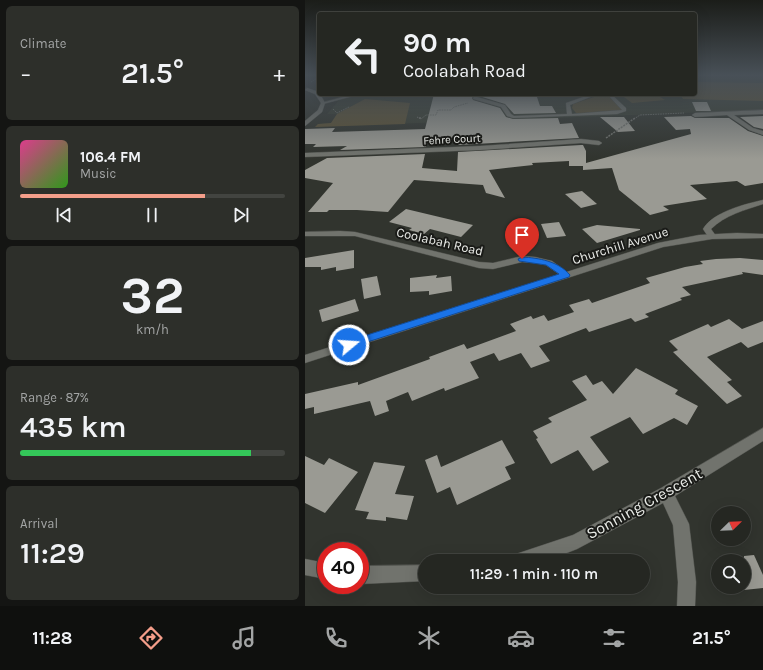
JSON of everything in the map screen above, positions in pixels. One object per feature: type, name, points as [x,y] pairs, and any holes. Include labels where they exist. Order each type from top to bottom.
[{"type":"street","points":[[305,124],[319,111],[323,103]]},
{"type":"street","points":[[695,115],[763,112]]},
{"type":"street","points":[[729,114],[751,130],[763,133]]},
{"type":"street","name":"Fehre Court","points":[[305,155],[480,148],[581,141],[599,143]]},
{"type":"street","points":[[712,236],[707,229],[721,216],[738,209],[763,202]]},
{"type":"street","name":"Coolabah Road","points":[[305,234],[355,234],[479,265],[493,266],[522,259],[535,260],[549,264],[566,275]]},
{"type":"street","name":"Churchill Avenue","points":[[305,359],[661,245],[689,238],[712,236],[763,236]]},
{"type":"street","name":"Sonning Crescent","points":[[543,554],[577,541],[666,493],[763,434]]},
{"type":"street","points":[[666,493],[681,524],[687,582],[686,606]]},
{"type":"street","points":[[305,567],[317,569]]},
{"type":"street","points":[[369,575],[418,573]]},
{"type":"lane","points":[[496,103],[503,106],[509,115],[513,117],[617,113],[624,111],[618,103]]},
{"type":"lane","points":[[570,103],[568,104],[570,115]]},
{"type":"path","points":[[417,117],[421,119],[426,115],[436,115],[438,110],[451,110],[453,107],[467,103]]},
{"type":"path","points":[[599,143],[640,115],[688,113]]},
{"type":"shaded area","points":[[336,103],[763,103],[763,110],[315,127],[318,124],[331,123],[337,114],[327,114]]},
{"type":"shaded area","points":[[357,103],[410,103],[405,124],[315,127],[318,124],[331,123],[337,114]]},
{"type":"shaded area","points":[[617,103],[622,108],[621,111],[580,114],[576,113],[572,108],[573,104]]},
{"type":"building","points":[[432,103],[484,103],[500,108],[506,117],[513,119],[558,118],[560,124],[572,123],[579,138],[458,145],[459,140],[427,141],[426,147],[340,150],[347,146],[313,147],[316,144],[305,144],[305,129],[335,128],[332,132],[425,129]]},
{"type":"building","points":[[503,103],[539,103],[540,106],[552,106],[556,113],[514,114]]},
{"type":"building","points":[[693,103],[708,103],[711,111],[696,111]]},
{"type":"building","points":[[691,116],[695,118],[729,118],[748,131],[763,136],[763,183],[745,186],[737,181],[690,185],[707,199],[663,206],[669,210],[650,215],[619,190],[612,168],[583,170],[583,166],[569,166],[569,161],[532,163],[533,165],[489,170],[505,198],[486,193],[483,185],[414,180],[388,212],[329,210],[327,212],[308,212],[333,183],[305,178],[305,170],[327,158],[425,154],[422,168],[457,171],[458,152],[583,145],[586,151],[586,163],[691,134],[690,129],[676,130],[664,117]]},
{"type":"building","points":[[763,116],[763,129],[754,127],[740,117]]},
{"type":"building","points":[[600,117],[624,117],[635,131],[618,132]]},
{"type":"building","points":[[582,191],[597,204],[581,208],[565,194]]},
{"type":"building","points":[[406,209],[473,225],[461,237],[430,229],[424,234],[409,230],[412,228],[389,222]]},
{"type":"building","points":[[559,222],[566,236],[547,238],[541,224]]},
{"type":"building","points":[[597,225],[640,230],[597,243],[582,229]]},
{"type":"building","points":[[354,250],[354,268],[336,271],[336,267],[321,270],[321,267],[305,267],[305,258]]},
{"type":"building","points":[[740,258],[763,260],[763,275],[742,272],[743,274],[682,287],[691,295],[680,298],[682,300],[645,314],[649,317],[635,322],[631,318],[589,332],[586,328],[539,346],[550,361],[531,368],[521,353],[499,361],[494,353],[470,362],[479,378],[445,391],[444,388],[412,401],[408,392],[386,401],[389,411],[375,416],[370,401],[314,414],[314,407],[305,409],[305,394],[358,382],[358,385],[430,359],[429,357],[464,344],[467,349],[516,331],[510,324],[531,316],[533,319],[544,315],[548,321],[574,312],[569,305],[589,299],[592,303],[650,283],[646,278],[685,267],[703,264],[700,261]]},
{"type":"building","points":[[437,275],[436,278],[451,276],[452,291],[429,295],[429,291],[410,292],[410,278]]},
{"type":"building","points":[[377,276],[381,295],[364,299],[361,279]]},
{"type":"building","points":[[355,299],[359,311],[322,322],[319,310]]},
{"type":"building","points":[[729,319],[742,329],[763,321],[763,342],[748,348],[741,342],[707,357],[732,380],[727,382],[742,396],[727,404],[673,352],[678,350],[669,341],[708,324],[711,327]]},
{"type":"building","points":[[636,368],[678,390],[675,394],[698,406],[687,425],[674,418],[643,434],[630,417],[590,437],[609,462],[593,471],[578,450],[551,464],[533,431],[552,422],[548,418],[587,400],[572,381],[586,375],[593,385],[602,381],[613,394]]},
{"type":"building","points":[[502,440],[515,463],[505,467],[511,479],[457,505],[450,487],[437,493],[425,460],[437,455],[441,467]]},
{"type":"building","points":[[305,456],[324,465],[329,458],[358,472],[325,513],[305,503]]},
{"type":"building","points":[[374,462],[405,466],[395,494],[414,496],[407,520],[386,517],[386,521],[366,519],[369,512],[355,510]]},
{"type":"building","points":[[751,555],[754,555],[763,575],[763,588],[751,589]]},
{"type":"route","points":[[349,345],[566,275],[549,264],[535,260],[522,259]]}]
